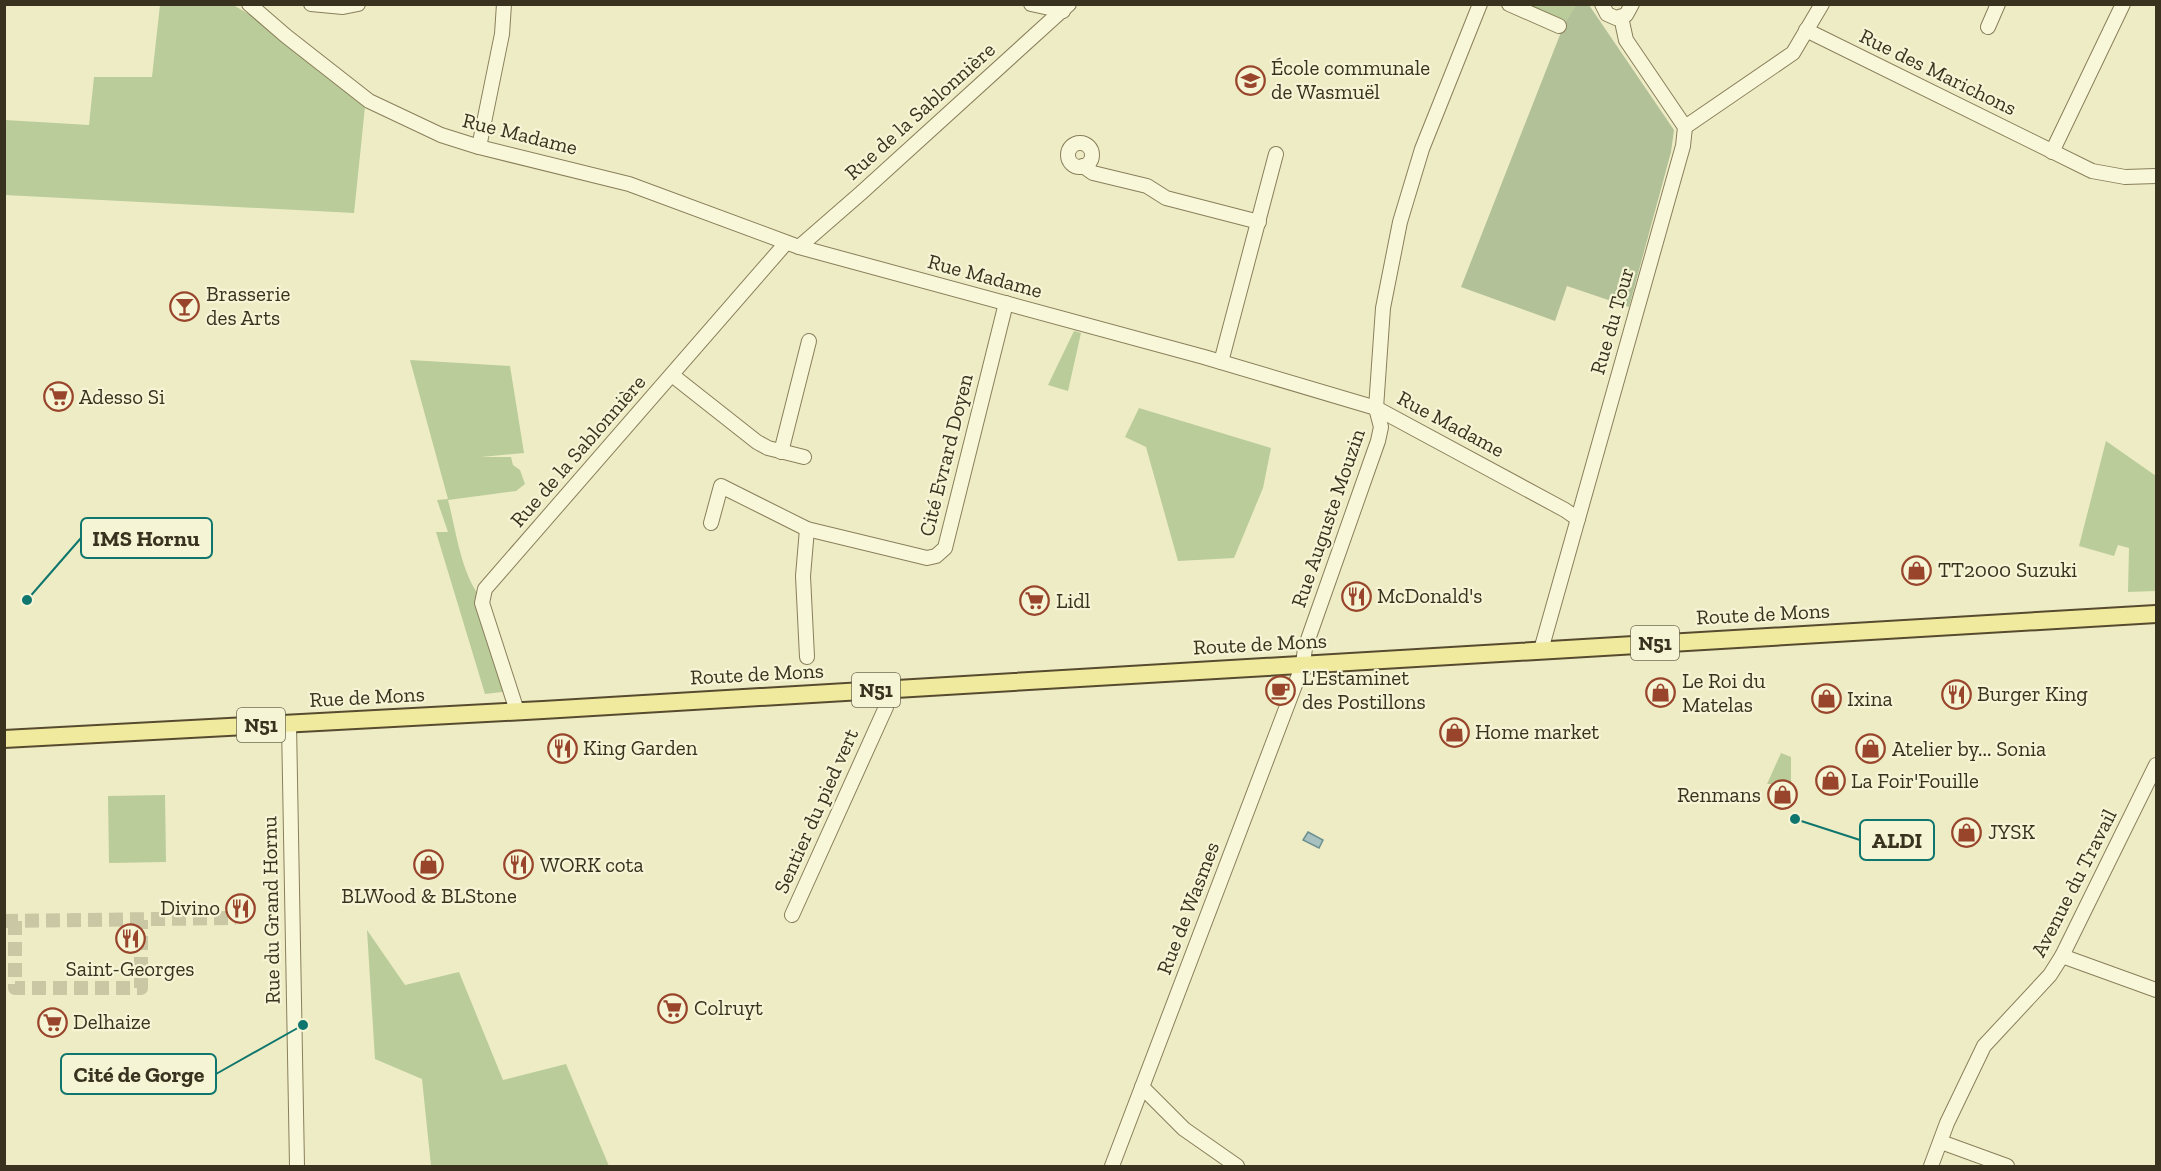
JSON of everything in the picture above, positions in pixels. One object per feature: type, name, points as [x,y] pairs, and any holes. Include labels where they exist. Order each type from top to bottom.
[{"type":"main road","name":"Route de Mons","points":[[517,711],[2157,614]]},
{"type":"main road","name":"Rue de Mons","points":[[4,739],[517,711]]},
{"type":"street","name":"Rue Madame","points":[[249,4],[369,101],[441,135],[479,147],[629,184],[792,245],[1221,362],[1376,408],[1578,519]]},
{"type":"street","points":[[311,4],[343,7],[358,4]]},
{"type":"street","points":[[479,147],[502,34],[504,4]]},
{"type":"street","points":[[1031,4],[1066,8]]},
{"type":"street","name":"Rue Auguste Mouzin","points":[[1303,664],[1305,648],[1378,441],[1381,427],[1376,408],[1383,308],[1403,209],[1422,149],[1480,4]]},
{"type":"street","points":[[1509,4],[1559,26]]},
{"type":"street","points":[[1604,9],[1616,18],[1629,12],[1632,4]]},
{"type":"street","points":[[1604,9],[1614,29],[1626,40],[1684,127],[1793,53],[1822,4]]},
{"type":"street","points":[[1988,27],[1998,4]]},
{"type":"street","points":[[2052,152],[2123,4]]},
{"type":"street","name":"Rue de la Sablonnière","points":[[517,711],[482,603],[483,593],[597,459],[792,245],[861,193],[1066,8]]},
{"type":"street","points":[[1621,17],[1626,40]]},
{"type":"street","name":"Rue des Marichons","points":[[1806,30],[2092,171],[2125,177],[2157,177]]},
{"type":"street","name":"Rue du Tour","points":[[1541,650],[1683,146],[1684,127]]},
{"type":"street","points":[[1221,362],[1276,154]]},
{"type":"street","points":[[1083,166],[1094,173],[1147,186],[1166,198],[1259,222]]},
{"type":"street","name":"Cité Evrard Doyen","points":[[711,523],[720,486],[807,530],[927,558],[942,552],[945,548],[1006,303]]},
{"type":"street","points":[[781,452],[809,341]]},
{"type":"street","points":[[672,375],[757,442],[768,448],[804,457]]},
{"type":"street","points":[[807,530],[803,576],[807,657]]},
{"type":"street","name":"Rue de Wasmes","points":[[1112,1167],[1303,664]]},
{"type":"street","name":"Sentier du pied vert","points":[[792,915],[886,707],[887,689]]},
{"type":"street","name":"Rue du Grand Hornu","points":[[289,724],[297,1167]]},
{"type":"street","name":"Avenue du Travail","points":[[1931,1167],[1947,1123],[1984,1046],[2050,975],[2062,956],[2157,765]]},
{"type":"street","points":[[2062,956],[2157,990]]},
{"type":"street","points":[[1142,1087],[1184,1129],[1237,1167]]},
{"type":"street","points":[[1941,1142],[2007,1167]]},
{"type":"green space","points":[[160,5],[233,5],[254,17],[365,107],[354,213],[5,195],[5,120],[89,125],[94,77],[152,77]]},
{"type":"green space","points":[[1522,5],[1576,5],[1565,22]]},
{"type":"green space","points":[[1576,5],[1589,5],[1674,130],[1671,152],[1629,307],[1567,286],[1555,321],[1461,287],[1565,22]]},
{"type":"green space","points":[[1074,331],[1081,333],[1068,391],[1048,385]]},
{"type":"green space","points":[[410,360],[510,366],[524,453],[481,457],[511,457],[513,465],[520,470],[525,484],[516,491],[448,500],[464,565],[482,599],[510,691],[485,694],[436,532],[448,532],[437,500],[448,499]]},
{"type":"green space","points":[[1139,408],[1271,448],[1263,488],[1234,558],[1178,561],[1146,447],[1125,437]]},
{"type":"green space","points":[[2106,441],[2156,476],[2156,591],[2128,592],[2129,548],[2118,545],[2114,556],[2079,546]]},
{"type":"green space","points":[[1781,753],[1791,757],[1791,784],[1767,784]]},
{"type":"green space","points":[[165,795],[166,862],[109,863],[108,796]]},
{"type":"green space","points":[[367,930],[405,985],[459,972],[503,1080],[566,1064],[609,1166],[431,1166],[422,1079],[375,1059]]},
{"type":"water","points":[[1308,832],[1323,840],[1319,848],[1303,840]]},
{"type":"tunnel","points":[[4,921],[236,918]]},
{"type":"tunnel","points":[[15,921],[15,988],[141,988],[141,920]]},
{"type":"place","name":"École communale de Wasmuël","points":[[1250,80]]},
{"type":"place","name":"Brasserie des Arts","points":[[185,306]]},
{"type":"place","name":"Adesso Si","points":[[58,397]]},
{"type":"place","name":"TT2000 Suzuki","points":[[1917,570]]},
{"type":"place","name":"McDonald's","points":[[1356,596]]},
{"type":"place","name":"IMS Hornu","points":[[27,600]]},
{"type":"place","name":"Lidl","points":[[1035,601]]},
{"type":"place","name":"L'Estaminet des Postillons","points":[[1281,690]]},
{"type":"place","name":"Le Roi du Matelas","points":[[1661,693]]},
{"type":"place","name":"Burger King","points":[[1956,694]]},
{"type":"place","name":"Ixina","points":[[1826,699]]},
{"type":"place","name":"Home market","points":[[1454,732]]},
{"type":"place","name":"King Garden","points":[[562,748]]},
{"type":"place","name":"Atelier by... Sonia","points":[[1871,749]]},
{"type":"place","name":"La Foir'Fouille","points":[[1830,781]]},
{"type":"place","name":"Renmans","points":[[1782,795]]},
{"type":"place","name":"ALDI","points":[[1795,819]]},
{"type":"place","name":"JYSK","points":[[1967,832]]},
{"type":"place","name":"BLWood & BLStone","points":[[429,865]]},
{"type":"place","name":"WORK cota","points":[[519,865]]},
{"type":"place","name":"Divino","points":[[241,908]]},
{"type":"place","name":"Saint-Georges","points":[[130,938]]},
{"type":"place","name":"Colruyt","points":[[673,1008]]},
{"type":"place","name":"Delhaize","points":[[52,1022]]},
{"type":"place","name":"Cité de Gorge","points":[[303,1025]]}]
